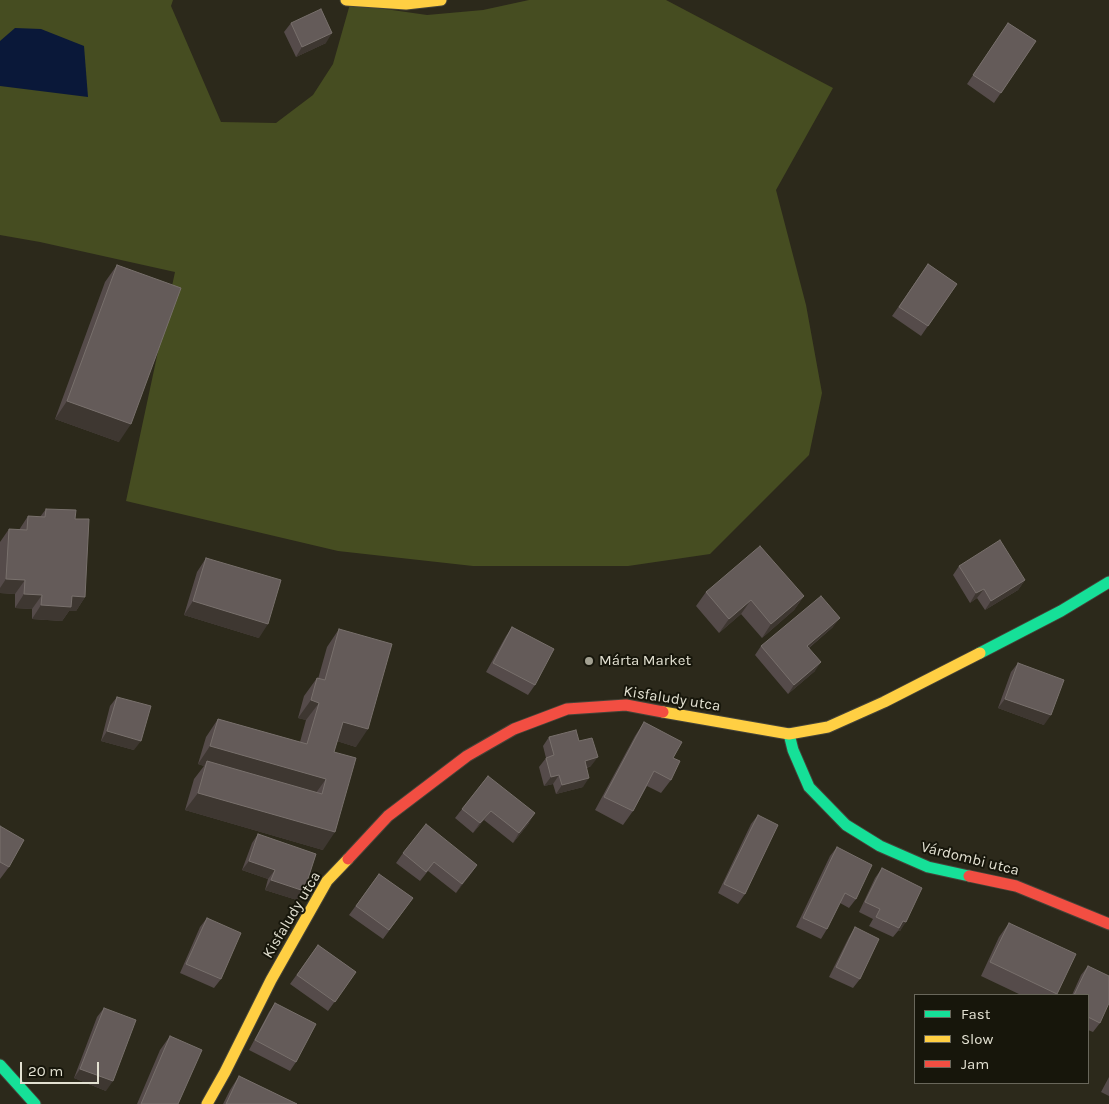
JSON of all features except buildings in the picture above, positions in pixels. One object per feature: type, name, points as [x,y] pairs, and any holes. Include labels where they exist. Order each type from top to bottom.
[{"type":"street","points":[[346,0],[406,4],[441,0]]},
{"type":"street","name":"Kisfaludy utca","points":[[207,1104],[271,980],[327,881],[388,816],[467,756],[514,729],[538,719],[567,709],[593,706],[626,706],[789,734],[828,727],[884,702],[1061,611],[1109,582]]},
{"type":"street","name":"Várdombi utca","points":[[789,734],[793,750],[809,787],[846,825],[874,842],[928,867],[1016,886],[1109,924]]},
{"type":"street","points":[[0,1065],[35,1104]]},
{"type":"green space","points":[[0,0],[173,0],[171,6],[221,122],[276,123],[313,95],[333,64],[350,4],[427,15],[483,10],[529,0],[666,0],[833,88],[776,190],[806,305],[822,393],[809,455],[710,554],[628,566],[473,566],[338,551],[126,501],[175,272],[0,235]]},
{"type":"water","points":[[15,28],[41,29],[84,46],[88,97],[0,86],[0,41]]},
{"type":"traffic: fast","points":[[980,653],[1061,611],[1109,582]]},
{"type":"traffic: fast","points":[[789,734],[793,750],[809,787],[846,825],[880,846],[928,867],[969,876]]},
{"type":"traffic: fast","points":[[0,1065],[35,1104]]},
{"type":"traffic: slow","points":[[346,0],[406,4],[441,0]]},
{"type":"traffic: slow","points":[[663,712],[789,734],[828,727],[884,702],[980,653]]},
{"type":"traffic: slow","points":[[207,1104],[271,980],[327,881],[348,859]]},
{"type":"traffic: jam","points":[[348,859],[388,816],[467,756],[514,729],[567,709],[626,705],[663,712]]},
{"type":"traffic: jam","points":[[969,876],[1016,886],[1109,924]]},
{"type":"place","name":"Márta Market","points":[[589,661]]}]
